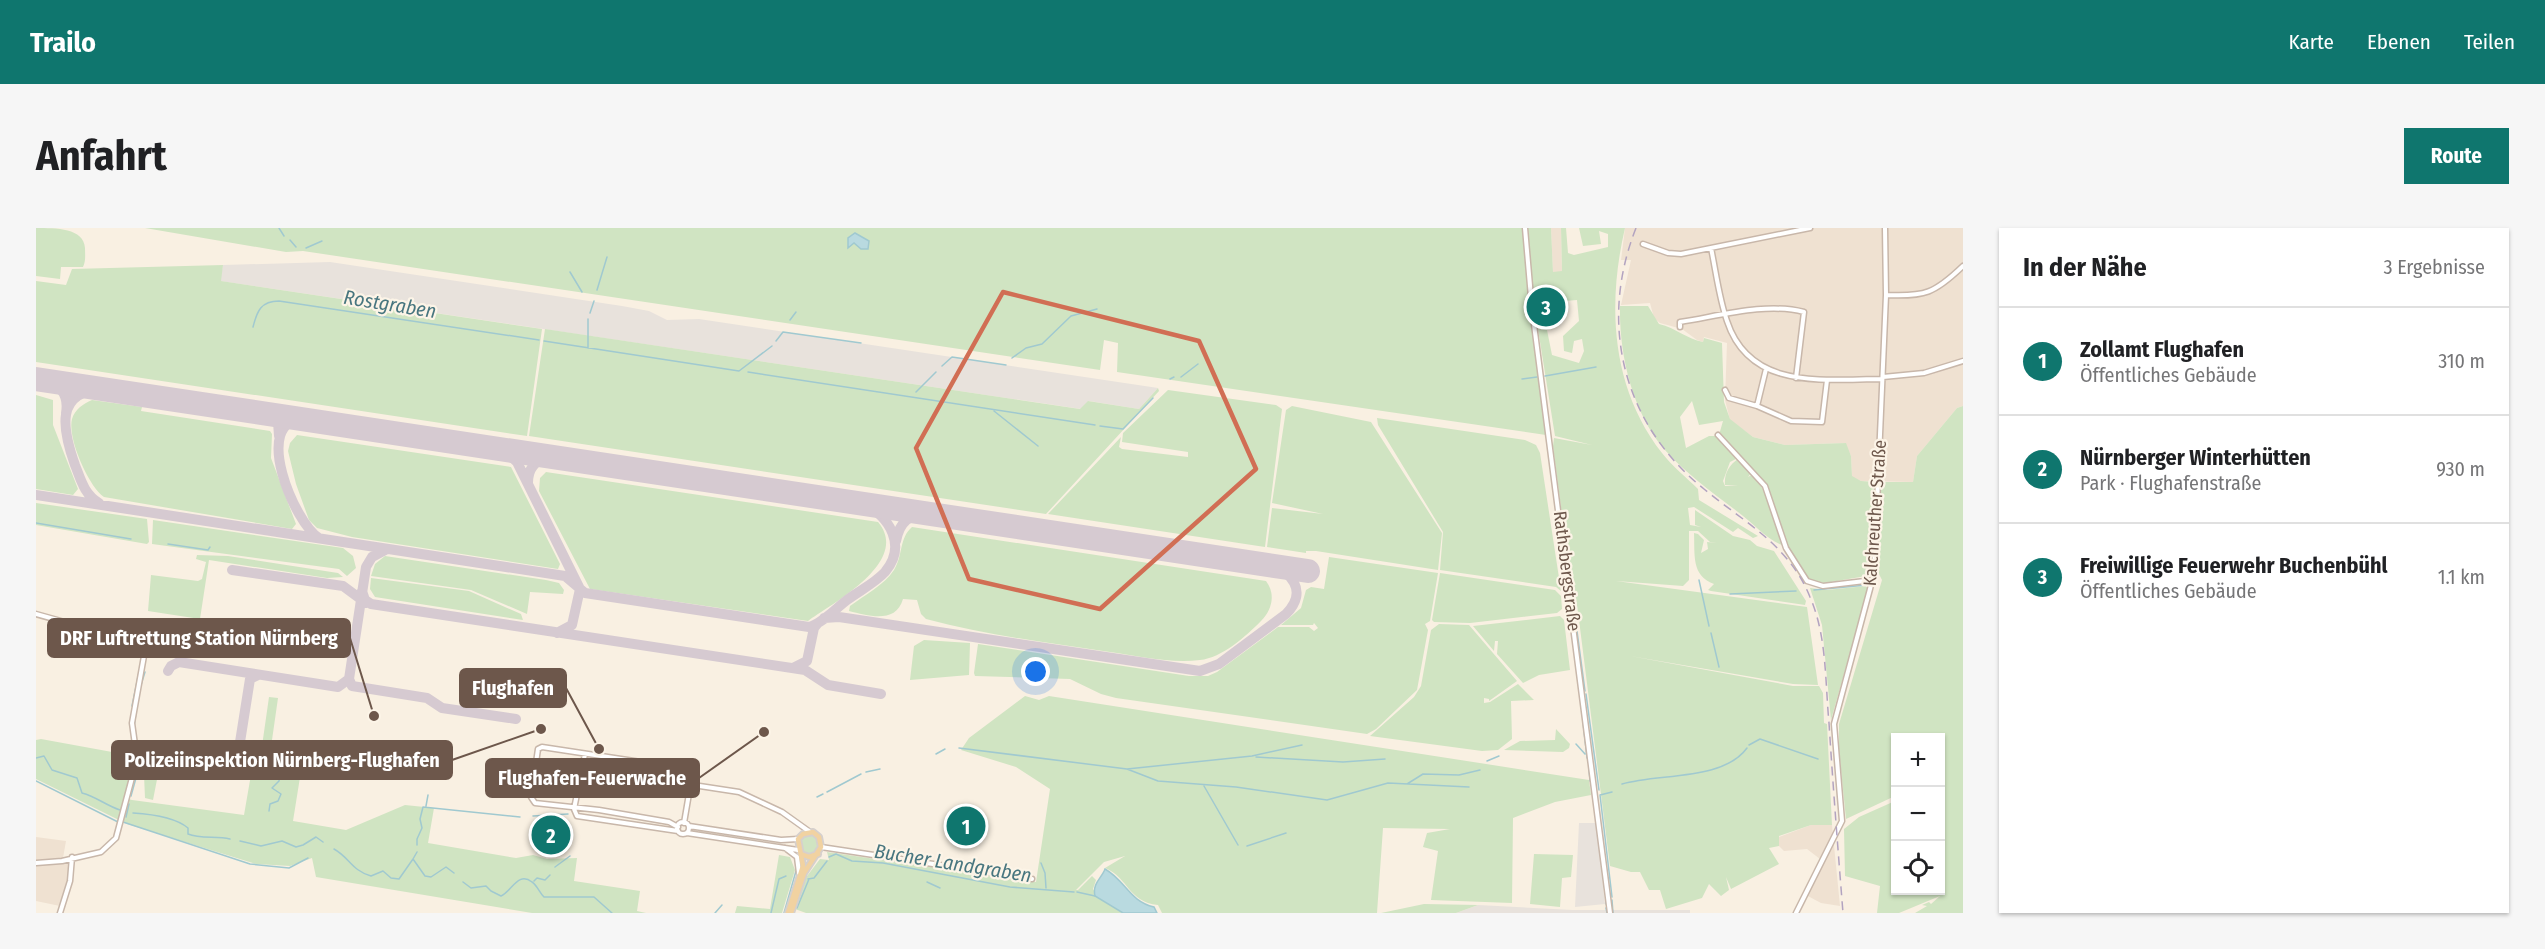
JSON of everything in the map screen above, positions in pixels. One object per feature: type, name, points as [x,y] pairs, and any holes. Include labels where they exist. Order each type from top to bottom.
[{"type":"main road","points":[[810,832],[818,836],[822,847],[803,875],[790,913],[803,864],[798,839],[810,832]]},
{"type":"main road","points":[[799,852],[809,857],[818,854]]},
{"type":"street","name":"Rathsbergstraße","points":[[1525,228],[1532,309],[1610,913]]},
{"type":"street","points":[[1643,244],[1676,254],[1810,228]]},
{"type":"street","name":"Kalchreuther Straße","points":[[1796,913],[1842,822],[1834,724],[1873,580],[1886,295],[1885,228]]},
{"type":"street","points":[[1711,248],[1725,315],[1742,348],[1766,369],[1796,378],[1827,380],[1883,378],[1924,373],[1963,361]]},
{"type":"street","points":[[1886,295],[1918,296],[1931,293],[1963,266]]},
{"type":"street","points":[[1680,327],[1680,322],[1778,308],[1804,312],[1796,378]]},
{"type":"street","points":[[1757,406],[1766,369]]},
{"type":"street","points":[[1725,390],[1729,398],[1757,406],[1791,420],[1819,423],[1823,419],[1827,380]]},
{"type":"street","points":[[1718,435],[1765,486],[1786,548],[1807,581],[1823,586],[1873,580]]},
{"type":"street","points":[[36,614],[136,642],[142,646],[143,669],[137,687],[132,723],[137,759],[116,838],[106,849],[62,861],[36,863]]},
{"type":"street","points":[[678,829],[684,823],[691,783],[691,773],[687,769],[542,747],[538,749],[532,801],[669,822],[682,834],[782,846],[799,852]]},
{"type":"street","points":[[585,754],[574,809],[577,816],[678,829]]},
{"type":"street","points":[[536,761],[739,792],[782,812],[810,832]]},
{"type":"street","points":[[643,776],[645,763]]},
{"type":"street","points":[[684,823],[689,826],[781,840],[798,839]]},
{"type":"street","points":[[687,833],[689,826]]},
{"type":"street","points":[[782,846],[797,857],[800,877]]},
{"type":"street","points":[[822,847],[1032,879]]},
{"type":"street","points":[[60,913],[70,881],[72,857]]},
{"type":"highlighted area","points":[[1003,292],[1199,341],[1256,469],[1100,609],[969,579],[916,448]]},
{"type":"shaded area","points":[[1551,228],[1561,228],[1562,272],[1553,272]]},
{"type":"shaded area","points":[[1625,228],[1963,228],[1963,406],[1957,408],[1917,456],[1913,482],[1861,481],[1852,477],[1851,456],[1845,443],[1785,445],[1753,437],[1730,420],[1725,400],[1727,343],[1704,337],[1703,342],[1682,329],[1660,323],[1654,318],[1650,303],[1621,305],[1631,260],[1621,260]]},
{"type":"shaded area","points":[[330,262],[622,306],[649,311],[667,320],[699,319],[1158,388],[1139,409],[1089,401],[1081,409],[220,281],[223,265]]},
{"type":"shaded area","points":[[1579,823],[1596,823],[1605,904],[1575,907]]},
{"type":"shaded area","points":[[1811,825],[1832,825],[1840,906],[1821,903],[1804,894],[1820,859],[1807,849],[1784,851],[1779,846],[1779,837]]},
{"type":"shaded area","points":[[36,837],[66,841],[63,858],[71,855],[69,883],[60,906],[36,901]]},
{"type":"shaded area","points":[[1478,905],[1573,910],[1690,910],[1690,913],[1456,913]]},
{"type":"green space","points":[[36,228],[68,230],[80,236],[85,248],[83,267],[61,267],[60,279],[36,276]]},
{"type":"green space","points":[[145,228],[1551,228],[1553,272],[1562,271],[1561,228],[1566,228],[1568,253],[1574,255],[1608,247],[1608,234],[1599,231],[1601,244],[1583,246],[1579,228],[1625,228],[1619,257],[1615,316],[1623,374],[1632,401],[1645,428],[1662,453],[1698,489],[1699,500],[1758,536],[1753,538],[1738,528],[1733,532],[1694,507],[1688,508],[1690,525],[1701,527],[1695,525],[1695,510],[1733,536],[1750,540],[1757,546],[1774,551],[1806,601],[1805,605],[1708,590],[1714,584],[1701,576],[1698,570],[1694,533],[1704,540],[1701,553],[1708,549],[1707,542],[1717,543],[1710,542],[1698,531],[1689,531],[1689,580],[1683,586],[1616,581],[1807,607],[1818,685],[1793,684],[1630,656],[1793,686],[1819,686],[1823,693],[1824,723],[1827,724],[1832,825],[1811,825],[1779,836],[1779,846],[1769,848],[1779,864],[1731,889],[1726,877],[1729,890],[1721,896],[1709,884],[1702,898],[1666,909],[1660,890],[1649,890],[1640,872],[1610,866],[1578,612],[1570,576],[1553,446],[1554,438],[1592,445],[1555,436],[1538,329],[1547,330],[1552,355],[1579,363],[1584,351],[1582,339],[1574,341],[1572,353],[1564,351],[1563,336],[1579,321],[1577,300],[1529,304],[1546,435],[1117,372],[1118,343],[1104,340],[1100,370],[303,251],[286,252]]},
{"type":"green space","points":[[223,265],[221,281],[542,329],[527,436],[36,362],[36,281],[66,285],[72,269]]},
{"type":"green space","points":[[1620,306],[1648,306],[1659,324],[1697,341],[1703,342],[1704,338],[1722,343],[1724,402],[1730,419],[1753,437],[1785,445],[1846,443],[1851,456],[1852,476],[1861,481],[1876,482],[1872,575],[1819,584],[1808,581],[1787,546],[1775,510],[1759,476],[1751,471],[1719,435],[1723,421],[1699,425],[1692,401],[1680,417],[1686,448],[1709,436],[1717,436],[1738,458],[1730,462],[1723,481],[1725,486],[1738,486],[1725,485],[1725,477],[1732,464],[1738,459],[1751,473],[1748,477],[1753,474],[1766,494],[1782,545],[1765,535],[1672,458],[1653,434],[1636,400],[1625,362]]},
{"type":"green space","points":[[545,329],[1080,409],[1088,401],[1139,409],[1158,388],[1159,391],[1046,514],[529,436]]},
{"type":"green space","points":[[1168,390],[1276,405],[1282,409],[1265,547],[1048,514],[1121,437],[1119,447],[1122,449],[1188,457],[1188,452],[1122,442],[1123,433]]},
{"type":"green space","points":[[36,395],[53,400],[53,425],[78,489],[73,495],[36,489]]},
{"type":"green space","points":[[92,400],[142,407],[141,411],[270,431],[272,434],[271,458],[296,524],[292,529],[104,497],[92,483],[80,461],[71,427],[75,412]]},
{"type":"green space","points":[[1292,406],[1371,422],[1442,533],[1438,570],[1316,551],[1306,551],[1306,553],[1267,547],[1272,508],[1323,514],[1272,503],[1286,410]]},
{"type":"green space","points":[[1963,406],[1963,913],[1915,913],[1927,906],[1922,905],[1929,902],[1931,904],[1940,896],[1899,913],[1877,913],[1880,886],[1845,876],[1844,829],[1859,817],[1891,803],[1891,895],[1945,895],[1945,733],[1891,733],[1891,798],[1846,819],[1839,750],[1839,724],[1882,580],[1879,574],[1880,482],[1913,482],[1917,456],[1957,408]]},
{"type":"green space","points":[[1377,418],[1525,440],[1536,445],[1540,453],[1561,591],[1556,587],[1440,570],[1443,532],[1378,425]]},
{"type":"green space","points":[[297,435],[511,467],[560,564],[558,569],[352,537],[317,528],[309,520],[296,484],[288,451],[290,443]]},
{"type":"green space","points":[[546,472],[878,522],[886,537],[885,551],[866,579],[808,621],[590,589],[539,491],[540,478]]},
{"type":"green space","points":[[36,503],[147,519],[149,542],[147,544],[36,525]]},
{"type":"green space","points":[[153,520],[343,548],[353,556],[356,568],[347,576],[339,569],[152,544]]},
{"type":"green space","points":[[912,527],[1266,581],[1272,596],[1270,607],[1261,621],[1233,645],[1217,655],[1189,661],[1155,659],[1041,642],[949,625],[926,619],[921,614],[917,600],[903,599],[899,607],[888,615],[873,616],[849,611],[850,606],[880,585],[894,570],[905,536]]},
{"type":"green space","points":[[197,555],[228,556],[338,573],[343,577],[327,578],[209,560],[200,619],[148,611],[151,575],[198,581],[202,579],[206,562],[196,559]]},
{"type":"green space","points":[[385,556],[546,580],[559,583],[564,590],[563,594],[530,592],[527,614],[471,590],[371,576],[375,564]]},
{"type":"green space","points":[[1329,557],[1438,573],[1430,621],[1425,624],[1428,630],[1417,690],[1376,729],[1367,734],[1116,698],[1101,694],[1070,679],[975,676],[974,673],[978,644],[1189,676],[1208,676],[1217,672],[1278,627],[1309,627],[1314,631],[1318,628],[1314,623],[1313,625],[1281,625],[1301,608],[1306,590],[1311,587],[1324,589]]},
{"type":"green space","points":[[1440,573],[1555,590],[1561,596],[1562,609],[1557,613],[1470,623],[1434,622],[1432,620]]},
{"type":"green space","points":[[371,578],[469,591],[521,614],[523,620],[375,597],[370,589]]},
{"type":"green space","points":[[1866,586],[1868,589],[1831,720],[1822,625],[1810,588],[1827,590]]},
{"type":"green space","points":[[1560,616],[1564,620],[1570,670],[1539,675],[1523,683],[1497,654],[1498,641],[1495,641],[1494,651],[1473,626]]},
{"type":"green space","points":[[1439,624],[1469,625],[1517,681],[1489,701],[1484,698],[1484,703],[1490,702],[1518,684],[1534,700],[1511,701],[1512,739],[1498,750],[1482,751],[1370,736],[1414,697],[1421,686],[1431,630]]},
{"type":"green space","points":[[924,640],[970,643],[969,675],[910,680],[914,646]]},
{"type":"green space","points":[[1025,696],[1039,700],[1049,696],[1589,780],[1591,795],[1555,802],[1513,818],[1512,903],[1431,900],[1438,851],[1423,847],[1427,833],[1450,829],[1383,828],[1377,913],[1162,913],[1158,905],[1148,903],[1134,895],[1113,872],[1105,868],[1125,856],[1104,862],[1076,890],[1092,876],[1096,880],[1093,889],[1099,898],[1123,913],[806,913],[795,909],[804,880],[820,859],[829,860],[827,852],[1036,882],[1050,789],[1016,767],[961,750],[969,738]]},
{"type":"green space","points":[[269,697],[278,698],[270,754],[274,754],[273,758],[251,754],[251,752],[261,753]]},
{"type":"green space","points":[[1556,729],[1570,744],[1569,748],[1563,752],[1504,750],[1520,741],[1555,740]]},
{"type":"green space","points":[[36,740],[134,756],[125,798],[132,800],[244,815],[253,763],[301,771],[293,821],[346,830],[405,805],[434,808],[428,843],[516,858],[533,855],[547,859],[577,858],[574,881],[640,891],[637,911],[646,913],[532,913],[316,877],[312,858],[290,866],[256,864],[127,824],[36,779]]},
{"type":"green space","points":[[149,764],[160,764],[153,800],[145,798],[144,775]]},
{"type":"green space","points":[[809,835],[816,838],[819,845],[816,852],[809,855],[802,852],[799,845],[802,838]]},
{"type":"green space","points":[[1534,854],[1573,855],[1571,877],[1562,878],[1560,907],[1530,904]]},
{"type":"green space","points":[[779,855],[790,857],[795,870],[782,913],[735,913],[737,906],[770,909]]},
{"type":"green space","points":[[1424,904],[1478,905],[1456,913],[1381,913]]},
{"type":"water","points":[[855,233],[869,241],[868,249],[861,249],[854,243],[848,248],[848,238]]},
{"type":"water","points":[[1105,869],[1118,879],[1133,896],[1154,907],[1157,913],[1123,913],[1095,896],[1096,884]]},
{"type":"waterway","points":[[279,228],[284,236]]},
{"type":"waterway","points":[[290,240],[296,247]]},
{"type":"waterway","points":[[306,248],[322,241]]},
{"type":"waterway","points":[[597,290],[607,257]]},
{"type":"waterway","points":[[570,272],[582,292]]},
{"type":"waterway","name":"Rostgraben","points":[[253,327],[261,308],[273,301],[279,301],[539,340]]},
{"type":"waterway","points":[[590,313],[594,301]]},
{"type":"waterway","name":"Rostgraben","points":[[1012,358],[1026,348],[1042,344],[1071,316],[1097,309]]},
{"type":"waterway","points":[[790,320],[796,312]]},
{"type":"waterway","points":[[588,319],[588,348]]},
{"type":"waterway","points":[[776,341],[783,332],[861,343]]},
{"type":"waterway","name":"Rostgraben","points":[[544,341],[739,371],[772,346]]},
{"type":"waterway","name":"Rostgraben","points":[[942,366],[952,357],[1006,365]]},
{"type":"waterway","points":[[1181,377],[1198,364]]},
{"type":"waterway","points":[[1545,376],[1596,367]]},
{"type":"waterway","points":[[748,372],[1095,425]]},
{"type":"waterway","name":"Rostgraben","points":[[916,392],[936,372]]},
{"type":"waterway","points":[[1170,379],[1174,377]]},
{"type":"waterway","points":[[1522,379],[1537,377]]},
{"type":"waterway","points":[[1100,426],[1123,429],[1153,398]]},
{"type":"waterway","points":[[994,411],[1038,446]]},
{"type":"waterway","name":"Rostgraben","points":[[36,523],[131,539]]},
{"type":"waterway","name":"Rostgraben","points":[[168,544],[208,550],[210,547]]},
{"type":"waterway","points":[[1570,576],[1575,611]]},
{"type":"waterway","points":[[1699,580],[1709,626]]},
{"type":"waterway","points":[[1814,590],[1867,585]]},
{"type":"waterway","points":[[1730,594],[1796,591]]},
{"type":"waterway","points":[[1575,616],[1585,691]]},
{"type":"waterway","points":[[1711,633],[1719,667]]},
{"type":"waterway","points":[[132,706],[139,672]]},
{"type":"waterway","points":[[141,685],[145,672]]},
{"type":"waterway","points":[[1586,694],[1599,790]]},
{"type":"waterway","points":[[134,727],[137,705]]},
{"type":"waterway","points":[[1583,722],[1587,758]]},
{"type":"waterway","points":[[1749,745],[1760,739],[1818,759]]},
{"type":"waterway","points":[[1576,744],[1585,754]]},
{"type":"waterway","points":[[959,748],[1127,769],[1252,756],[1302,745]]},
{"type":"waterway","points":[[1622,784],[1707,771],[1736,759],[1747,748]]},
{"type":"waterway","points":[[936,754],[945,749]]},
{"type":"waterway","points":[[131,796],[141,760],[153,750]]},
{"type":"waterway","points":[[36,758],[44,756],[52,770],[77,778],[82,793],[120,810]]},
{"type":"waterway","points":[[1487,761],[1499,756]]},
{"type":"waterway","points":[[1256,757],[1343,762],[1385,759]]},
{"type":"waterway","points":[[866,772],[880,769]]},
{"type":"waterway","points":[[1127,769],[1158,781],[1236,787],[1327,800],[1388,783],[1469,787]]},
{"type":"waterway","points":[[1589,769],[1590,781]]},
{"type":"waterway","points":[[1407,784],[1423,774],[1459,775],[1480,770]]},
{"type":"waterway","points":[[269,811],[270,804],[278,801],[281,794],[272,788],[279,781],[280,774]]},
{"type":"waterway","points":[[827,792],[861,774]]},
{"type":"waterway","name":"Bucher Landgraben","points":[[36,781],[118,822]]},
{"type":"waterway","points":[[1204,786],[1238,845]]},
{"type":"waterway","points":[[1612,792],[1600,795],[1612,897]]},
{"type":"waterway","points":[[817,797],[823,794]]},
{"type":"waterway","points":[[426,806],[428,795]]},
{"type":"waterway","points":[[126,817],[129,804]]},
{"type":"waterway","name":"Bucher Landgraben","points":[[417,845],[422,828],[420,819],[423,807],[520,817]]},
{"type":"waterway","points":[[133,813],[154,815],[176,821],[188,828],[188,834],[193,836],[230,839]]},
{"type":"waterway","name":"Bucher Landgraben","points":[[533,816],[568,814]]},
{"type":"waterway","points":[[123,822],[250,864],[289,868],[308,858]]},
{"type":"waterway","points":[[1597,828],[1605,891]]},
{"type":"waterway","points":[[1247,846],[1286,833]]},
{"type":"waterway","points":[[240,841],[261,846],[282,841],[296,847],[316,837],[323,842]]},
{"type":"waterway","points":[[334,849],[359,871],[371,876],[383,871],[391,878],[399,879],[413,859],[425,876],[431,877],[446,867],[454,873]]},
{"type":"waterway","name":"Bucher Landgraben","points":[[413,859],[417,852]]},
{"type":"waterway","name":"Bucher Landgraben","points":[[829,857],[836,854],[852,861],[883,863],[1010,887],[1074,892]]},
{"type":"waterway","points":[[555,867],[570,856]]},
{"type":"waterway","name":"Bucher Landgraben","points":[[808,879],[814,878],[827,861]]},
{"type":"waterway","points":[[1041,863],[1045,873],[1046,888]]},
{"type":"waterway","points":[[784,913],[796,871]]},
{"type":"waterway","points":[[534,881],[537,878],[545,880],[550,875]]},
{"type":"waterway","name":"Bucher Landgraben","points":[[771,913],[779,879],[786,876]]},
{"type":"waterway","points":[[463,882],[471,888],[486,886],[501,896],[519,880],[527,879],[544,897],[594,897],[612,913]]},
{"type":"waterway","points":[[797,908],[809,879]]},
{"type":"waterway","points":[[927,882],[940,888]]},
{"type":"waterway","name":"Bucher Landgraben","points":[[1077,892],[1095,896]]},
{"type":"waterway","points":[[1606,897],[1606,904]]},
{"type":"waterway","points":[[1612,900],[1613,913]]},
{"type":"waterway","points":[[715,913],[722,905]]},
{"type":"waterway","points":[[1606,908],[1607,913]]},
{"type":"taxiway","points":[[46,380],[63,392],[67,407],[66,413]]},
{"type":"taxiway","points":[[99,503],[86,491],[81,481],[67,439],[66,415],[69,405],[77,397],[88,391],[105,389]]},
{"type":"taxiway","points":[[265,413],[278,422],[279,436]]},
{"type":"taxiway","points":[[304,419],[288,424],[280,436],[279,453],[282,473],[289,494],[309,529],[319,538]]},
{"type":"taxiway","points":[[503,449],[517,462],[580,589],[572,625],[557,633]]},
{"type":"taxiway","points":[[528,483],[529,473],[533,466],[549,456]]},
{"type":"taxiway","points":[[36,495],[565,576],[585,593],[809,627],[824,619],[877,580],[891,562],[895,552],[895,542],[888,524],[864,504]]},
{"type":"taxiway","points":[[896,541],[900,528],[906,520],[916,515],[929,514]]},
{"type":"taxiway","points":[[385,550],[372,557],[366,567],[349,679],[352,686],[427,698],[442,708],[516,719]]},
{"type":"taxiway","points":[[824,618],[839,617],[1200,671],[1219,664],[1286,614],[1293,605],[1296,597],[1294,583],[1283,571],[1266,564]]},
{"type":"taxiway","points":[[232,570],[343,586],[366,603]]},
{"type":"taxiway","points":[[362,591],[365,600],[371,604],[805,670],[828,685],[881,694]]},
{"type":"taxiway","points":[[793,668],[807,661],[814,628],[818,623]]},
{"type":"taxiway","points":[[246,624],[344,639],[351,645],[353,652]]},
{"type":"taxiway","points":[[168,671],[171,666],[179,662],[338,687],[349,679]]},
{"type":"taxiway","points":[[240,742],[250,679],[258,675]]},
{"type":"runway","points":[[36,379],[1308,571]]},
{"type":"railway","points":[[1636,228],[1625,264],[1619,300],[1619,336],[1625,370],[1637,403],[1654,434],[1676,463],[1704,489],[1764,536],[1790,563],[1801,579],[1816,612],[1824,659],[1843,913]]},
{"type":"place","name":"Freiwillige Feuerwehr Buchenbühl","points":[[1546,307]]},
{"type":"place","name":"DRF Luftrettung Station Nürnberg","points":[[374,716]]},
{"type":"place","name":"Polizeiinspektion Nürnberg-Flughafen","points":[[541,729]]},
{"type":"place","name":"Flughafen-Feuerwache","points":[[764,732]]},
{"type":"place","name":"Flughafen","points":[[599,749]]},
{"type":"place","name":"Zollamt Flughafen","points":[[966,826]]},
{"type":"place","name":"Nürnberger Winterhütten","points":[[551,835]]}]
